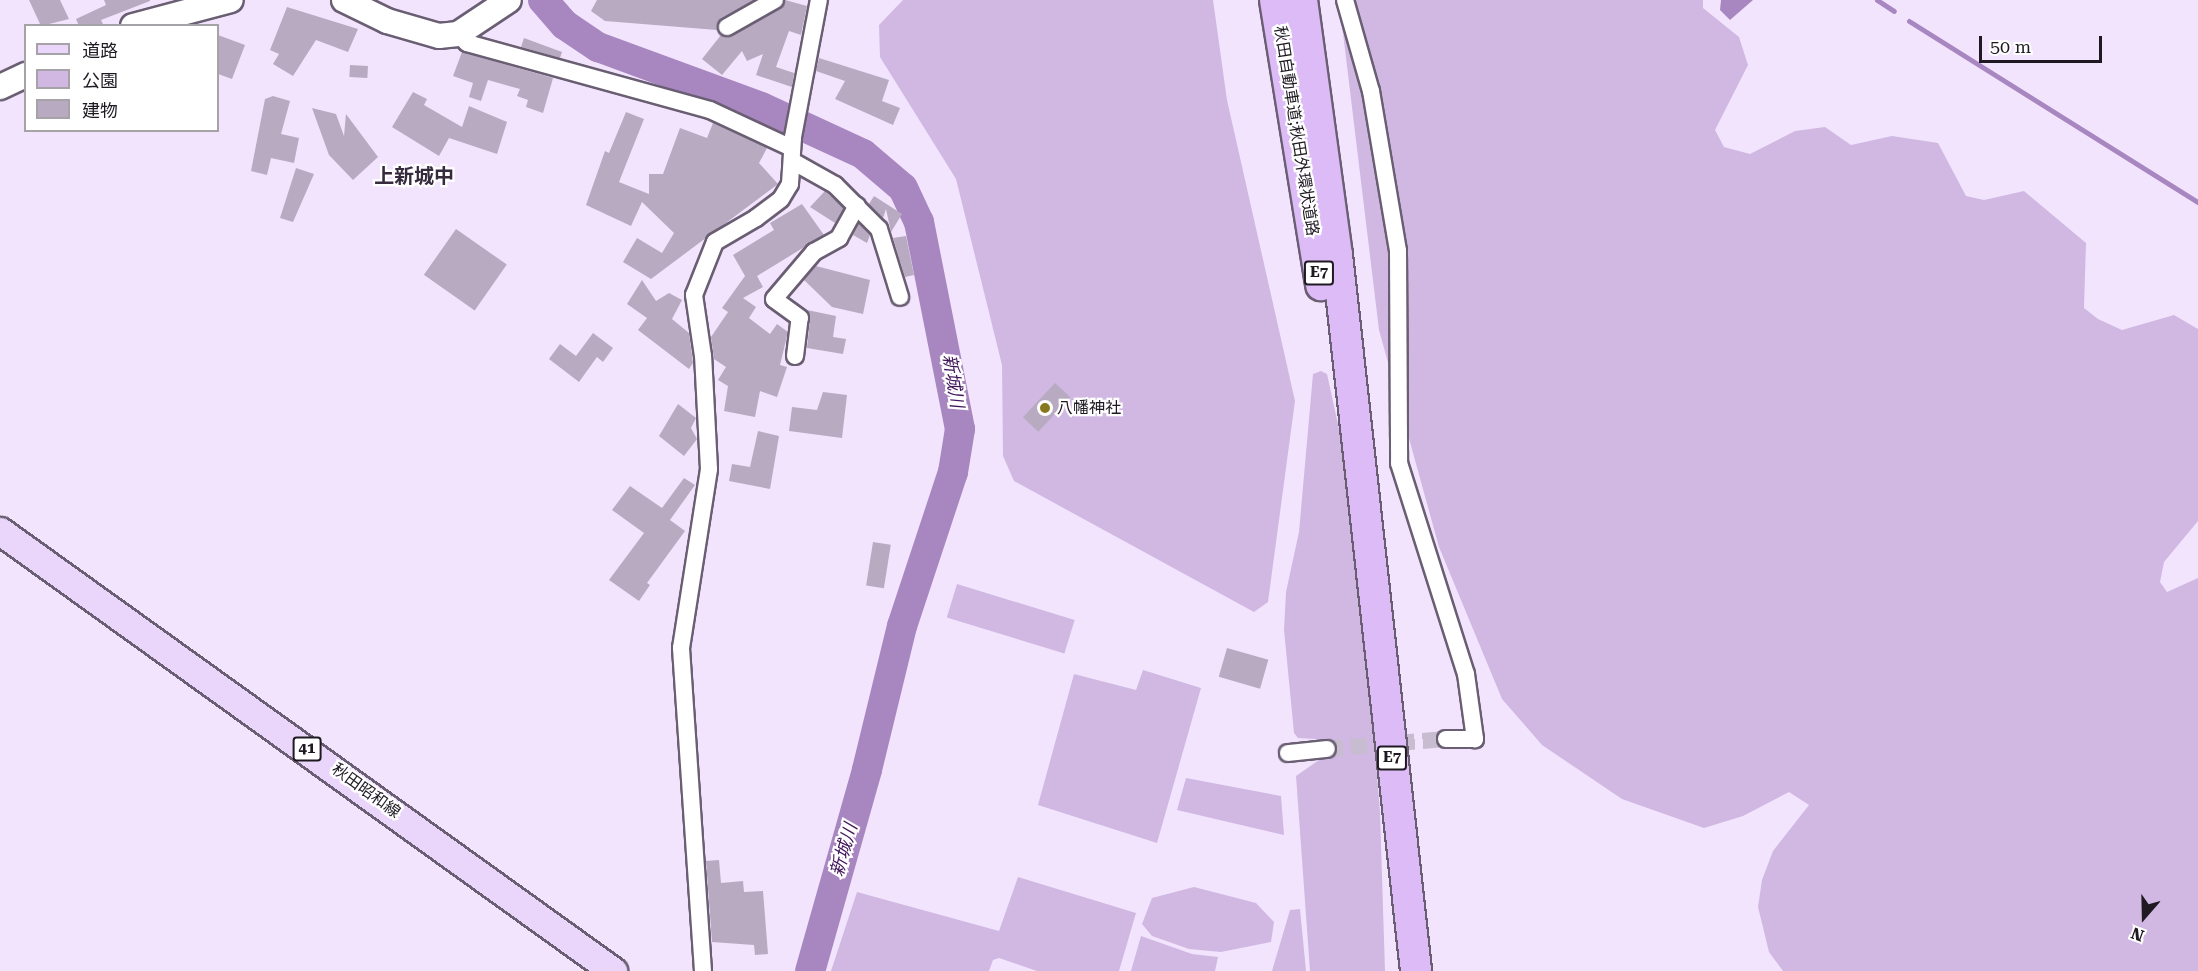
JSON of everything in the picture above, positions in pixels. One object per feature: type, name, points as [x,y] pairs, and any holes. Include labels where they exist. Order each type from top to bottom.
[{"type":"highway","name":"秋田自動車道;秋田外環状道路","points":[[1275,0],[1344,429],[1368,545]]},
{"type":"highway","name":"秋田自動車道;秋田外環状道路","points":[[1302,0],[1337,255],[1416,971]]},
{"type":"main road","points":[[141,24],[231,0]]},
{"type":"main road","points":[[344,0],[418,33],[458,34],[490,16],[509,0]]},
{"type":"main road","points":[[0,87],[24,76]]},
{"type":"main road","name":"秋田昭和線","points":[[0,531],[613,971]]},
{"type":"street","points":[[727,27],[775,0]]},
{"type":"street","points":[[703,971],[681,648],[709,469],[703,356],[694,295],[715,242],[780,199],[790,184],[799,102],[819,0]]},
{"type":"street","points":[[1345,0],[1371,91],[1398,251],[1399,463],[1466,674],[1475,739],[1446,739]]},
{"type":"street","points":[[458,34],[467,43],[710,110],[793,149],[836,185],[879,229],[900,297]]},
{"type":"street","points":[[795,356],[800,318],[774,299],[814,252],[839,238],[856,206]]},
{"type":"street","points":[[1288,753],[1327,748]]},
{"type":"green space","points":[[903,0],[1213,0],[1227,100],[1295,401],[1268,602],[1254,612],[1014,481],[1003,456],[1002,365],[956,179],[880,57],[879,25]]},
{"type":"green space","points":[[1339,0],[1703,0],[1703,8],[1739,37],[1748,65],[1715,130],[1724,147],[1750,154],[1795,131],[1825,127],[1851,145],[1892,136],[1938,143],[1966,196],[1984,200],[2024,191],[2086,243],[2084,308],[2098,319],[2122,330],[2174,315],[2198,329],[2198,521],[2164,562],[2160,582],[2167,592],[2198,578],[2198,971],[1783,971],[1769,952],[1758,907],[1762,880],[1773,851],[1809,805],[1789,792],[1743,816],[1704,828],[1622,799],[1542,745],[1502,699],[1439,547],[1379,330]]},
{"type":"green space","points":[[1321,371],[1327,374],[1343,447],[1362,582],[1380,812],[1385,971],[1310,971],[1296,776],[1319,760],[1316,739],[1298,738],[1294,733],[1284,630],[1286,592],[1299,532],[1313,374]]},
{"type":"green space","points":[[957,584],[1075,620],[1064,653],[947,617]]},
{"type":"green space","points":[[1143,670],[1201,688],[1157,843],[1038,805],[1074,674],[1136,690]]},
{"type":"green space","points":[[1186,778],[1281,796],[1284,835],[1177,810]]},
{"type":"green space","points":[[1018,877],[1136,913],[1119,971],[1037,971],[999,958],[993,960],[989,971],[831,971],[857,892],[999,931]]},
{"type":"green space","points":[[1194,887],[1256,903],[1274,922],[1271,942],[1221,952],[1189,949],[1152,936],[1142,924],[1152,898]]},
{"type":"green space","points":[[1300,909],[1306,971],[1272,971],[1290,910]]},
{"type":"green space","points":[[1141,936],[1192,954],[1218,957],[1215,971],[1131,971]]},
{"type":"shaded area","points":[[1721,0],[1753,0],[1730,20],[1720,10]]},
{"type":"building","points":[[29,0],[60,0],[69,19],[40,24]]},
{"type":"building","points":[[104,0],[150,0],[101,20],[103,24],[78,24],[76,19],[106,5]]},
{"type":"building","points":[[597,0],[754,0],[721,18],[717,30],[605,21],[591,11]]},
{"type":"building","points":[[785,0],[807,6],[801,35],[789,31],[776,67],[794,73],[792,87],[756,75],[763,54],[747,61],[742,51],[722,75],[702,59],[721,35],[732,36],[780,9]]},
{"type":"building","points":[[287,7],[358,29],[348,52],[316,40],[293,76],[273,64],[279,54],[270,50]]},
{"type":"building","points":[[219,35],[245,45],[232,79],[219,74]]},
{"type":"building","points":[[524,38],[562,52],[560,58],[521,47]]},
{"type":"building","points":[[462,52],[553,78],[543,113],[526,107],[528,100],[517,96],[520,89],[488,80],[481,101],[469,97],[473,83],[453,76]]},
{"type":"building","points":[[819,58],[889,80],[882,101],[900,108],[893,125],[835,99],[845,81],[816,71]]},
{"type":"building","points":[[350,65],[368,66],[367,78],[349,77]]},
{"type":"building","points":[[413,92],[427,99],[424,105],[462,127],[469,106],[507,122],[497,154],[449,138],[439,156],[392,127]]},
{"type":"building","points":[[273,96],[290,101],[281,134],[299,138],[294,163],[271,158],[267,175],[251,171],[265,99]]},
{"type":"building","points":[[312,108],[336,114],[344,136],[346,114],[378,157],[353,180],[329,155]]},
{"type":"building","points":[[626,112],[644,119],[619,182],[649,194],[649,174],[663,174],[680,128],[707,138],[713,123],[767,148],[759,163],[778,184],[651,279],[623,262],[637,238],[662,253],[674,233],[642,202],[631,226],[586,205],[605,151],[609,153]]},
{"type":"building","points":[[296,168],[314,174],[293,222],[280,218]]},
{"type":"building","points":[[825,191],[844,208],[835,223],[810,207]]},
{"type":"building","points":[[874,196],[902,214],[891,232],[886,209],[883,218],[869,204]]},
{"type":"building","points":[[802,204],[824,235],[757,276],[763,287],[743,298],[756,307],[749,318],[770,334],[777,324],[788,332],[780,365],[787,367],[777,397],[760,391],[755,417],[724,411],[728,386],[718,380],[726,367],[714,359],[711,337],[728,312],[722,308],[745,276],[733,255],[774,230],[770,223]]},
{"type":"building","points":[[859,224],[870,235],[867,243],[853,235]]},
{"type":"building","points":[[456,229],[507,265],[475,310],[424,275]]},
{"type":"building","points":[[906,236],[914,275],[905,277],[893,238]]},
{"type":"building","points":[[816,266],[870,280],[863,314],[832,307],[804,280]]},
{"type":"building","points":[[642,280],[656,301],[669,293],[682,300],[672,319],[689,333],[693,363],[689,369],[638,330],[647,318],[627,304]]},
{"type":"building","points":[[807,310],[836,316],[833,337],[846,339],[843,354],[807,348],[810,319]]},
{"type":"building","points":[[593,333],[613,348],[603,362],[597,357],[579,382],[549,359],[560,344],[576,356]]},
{"type":"building","name":"八幡神社","points":[[1055,383],[1070,397],[1038,432],[1023,417]]},
{"type":"building","points":[[823,392],[847,395],[842,438],[789,431],[792,407],[817,410]]},
{"type":"building","points":[[678,404],[696,418],[691,428],[697,439],[684,456],[659,436]]},
{"type":"building","points":[[758,431],[779,436],[770,489],[729,481],[732,464],[750,467]]},
{"type":"building","points":[[684,478],[695,485],[670,520],[685,531],[647,583],[650,585],[639,601],[609,580],[644,533],[612,510],[630,486],[662,508]]},
{"type":"building","points":[[873,542],[891,545],[884,588],[866,585]]},
{"type":"building","points":[[1227,648],[1268,660],[1260,689],[1219,677]]},
{"type":"building","points":[[719,860],[721,883],[743,881],[744,892],[763,891],[768,954],[755,955],[754,945],[712,942],[706,861]]},
{"type":"waterway","name":"新城川","points":[[543,0],[565,25],[598,47],[761,107],[863,154],[903,188],[919,222],[960,429],[953,472],[902,626],[867,770],[810,971]]},
{"type":"waterway","points":[[1877,0],[1894,11]]},
{"type":"waterway","points":[[1909,21],[2198,202]]},
{"type":"tunnel","points":[[1327,749],[1446,739]]},
{"type":"place","name":"八幡神社","points":[[1045,408]]},
{"type":"district","name":"上新城中","points":[[414,176]]}]
